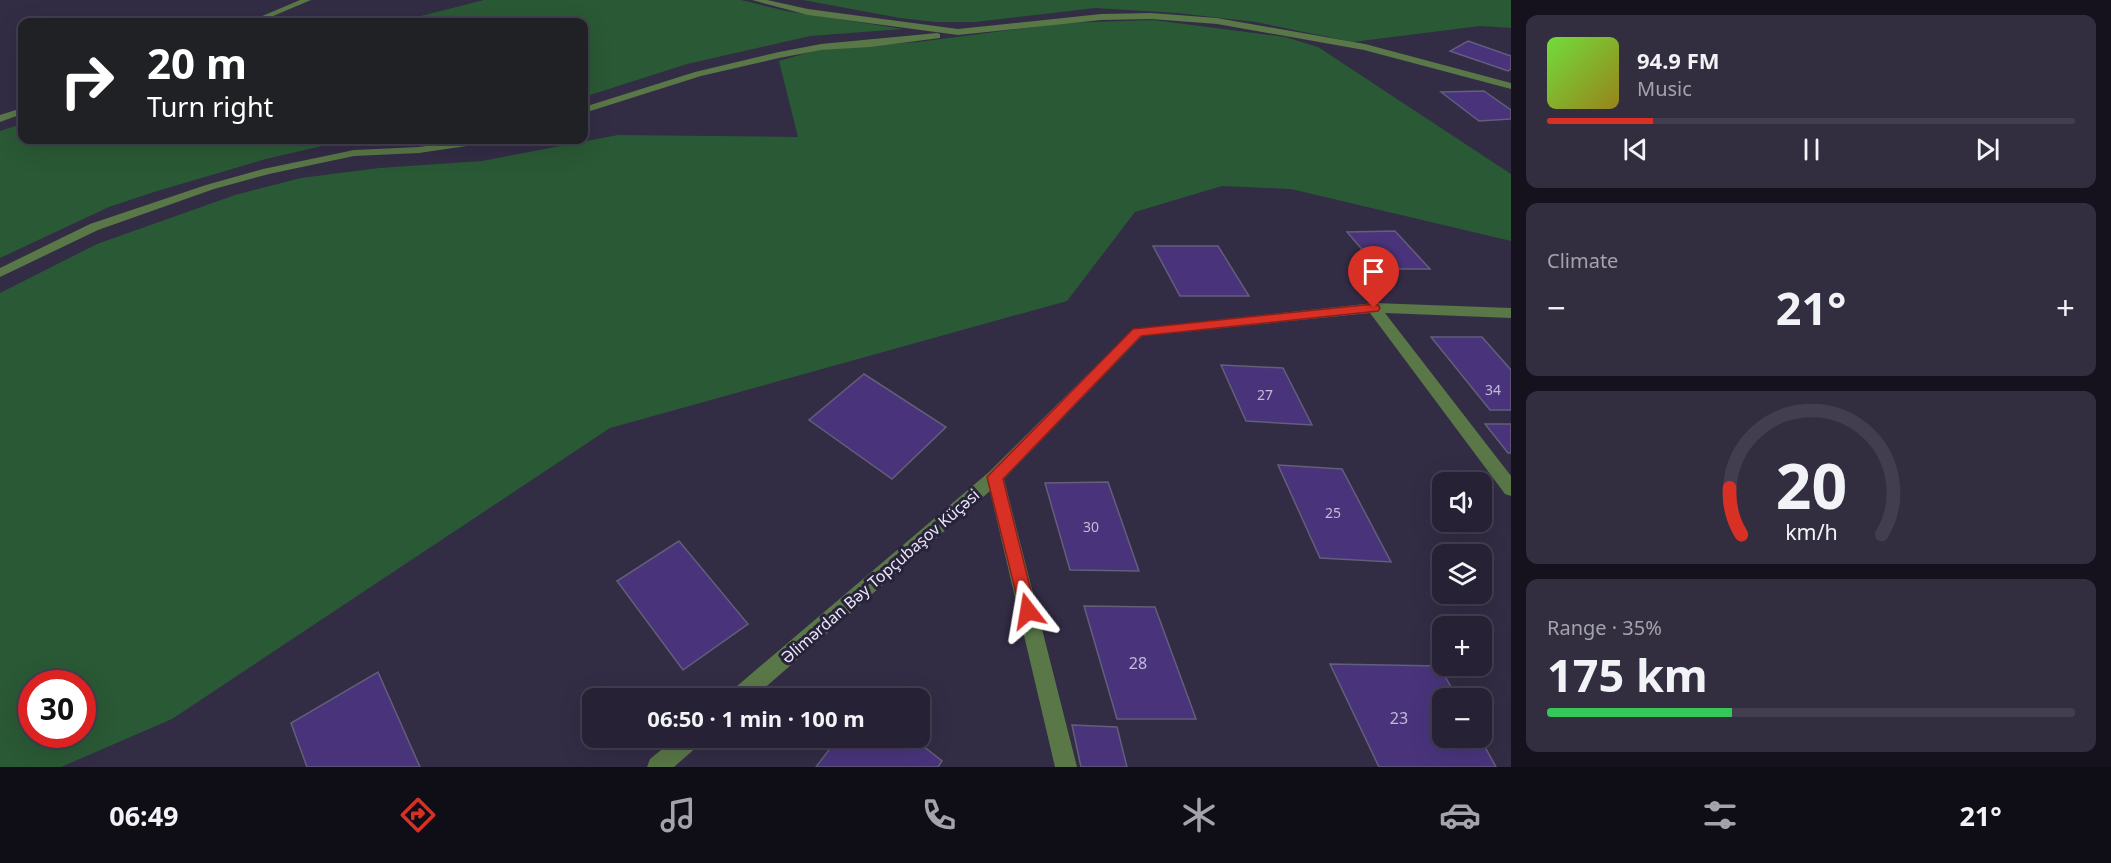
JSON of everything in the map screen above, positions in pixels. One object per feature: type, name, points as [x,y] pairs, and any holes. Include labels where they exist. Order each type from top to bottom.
[{"type":"street","points":[[262,18],[307,0]]},
{"type":"street","points":[[756,0],[808,12],[958,32]]},
{"type":"street","points":[[588,109],[698,74],[821,47],[912,40],[958,32],[1101,17],[1151,16],[1217,21],[1365,47],[1511,86]]},
{"type":"street","points":[[0,119],[18,112]]},
{"type":"street","points":[[0,273],[94,227],[221,184],[354,153],[419,150],[460,144]]},
{"type":"street","points":[[1374,308],[1511,489]]},
{"type":"street","name":"Əlimərdan Bəy Topçubaşov Küçəsi","points":[[750,688],[995,477],[1138,332],[1374,308],[1511,313]]},
{"type":"street","points":[[995,477],[1066,767]]},
{"type":"street","points":[[658,767],[680,748]]},
{"type":"green space","points":[[484,0],[741,0],[786,11],[903,29],[810,36],[687,64],[588,96],[588,18],[413,18]]},
{"type":"green space","points":[[803,0],[1511,0],[1511,28],[1480,26],[1353,42],[1256,22],[1177,13],[1095,8],[975,22],[936,22],[900,18]]},
{"type":"green space","points":[[1153,20],[1285,37],[1318,47],[1511,174],[1511,241],[1291,189],[1222,186],[1135,212],[1067,301],[610,428],[172,719],[61,767],[0,767],[0,293],[97,244],[235,195],[301,178],[379,168],[482,161],[571,144],[588,144],[588,141],[618,135],[798,137],[779,61],[820,49],[918,42],[1064,23]]},
{"type":"green space","points":[[18,125],[18,144],[330,144],[266,159],[109,207],[0,258],[0,131]]},
{"type":"building","points":[[1468,41],[1511,56],[1511,69],[1508,71],[1450,51]]},
{"type":"building","points":[[1484,91],[1511,110],[1511,119],[1479,121],[1441,92]]},
{"type":"building","points":[[1395,231],[1430,269],[1379,269],[1347,232]]},
{"type":"building","points":[[1153,246],[1218,246],[1249,296],[1180,296]]},
{"type":"building","points":[[1431,337],[1482,337],[1511,370],[1511,410],[1490,410]]},
{"type":"building","points":[[1221,365],[1283,368],[1312,425],[1246,421]]},
{"type":"building","points":[[864,374],[946,427],[892,479],[809,420]]},
{"type":"building","points":[[1485,424],[1511,424],[1511,453],[1508,453]]},
{"type":"building","points":[[1278,465],[1342,469],[1391,562],[1320,558]]},
{"type":"building","points":[[1108,482],[1139,571],[1070,570],[1045,483]]},
{"type":"building","points":[[679,541],[748,624],[683,670],[617,581]]},
{"type":"building","points":[[1084,606],[1155,607],[1196,719],[1117,719]]},
{"type":"building","points":[[1330,664],[1432,666],[1432,676],[1445,676],[1452,688],[1432,688],[1432,748],[1486,748],[1496,767],[1379,767]]},
{"type":"building","points":[[378,672],[420,767],[307,767],[291,723]]},
{"type":"building","points":[[1072,725],[1117,727],[1127,767],[1081,767]]},
{"type":"building","points":[[830,748],[926,748],[942,761],[938,767],[816,767]]},
{"type":"route","points":[[1028,611],[995,477],[1138,332],[1374,308]]}]
